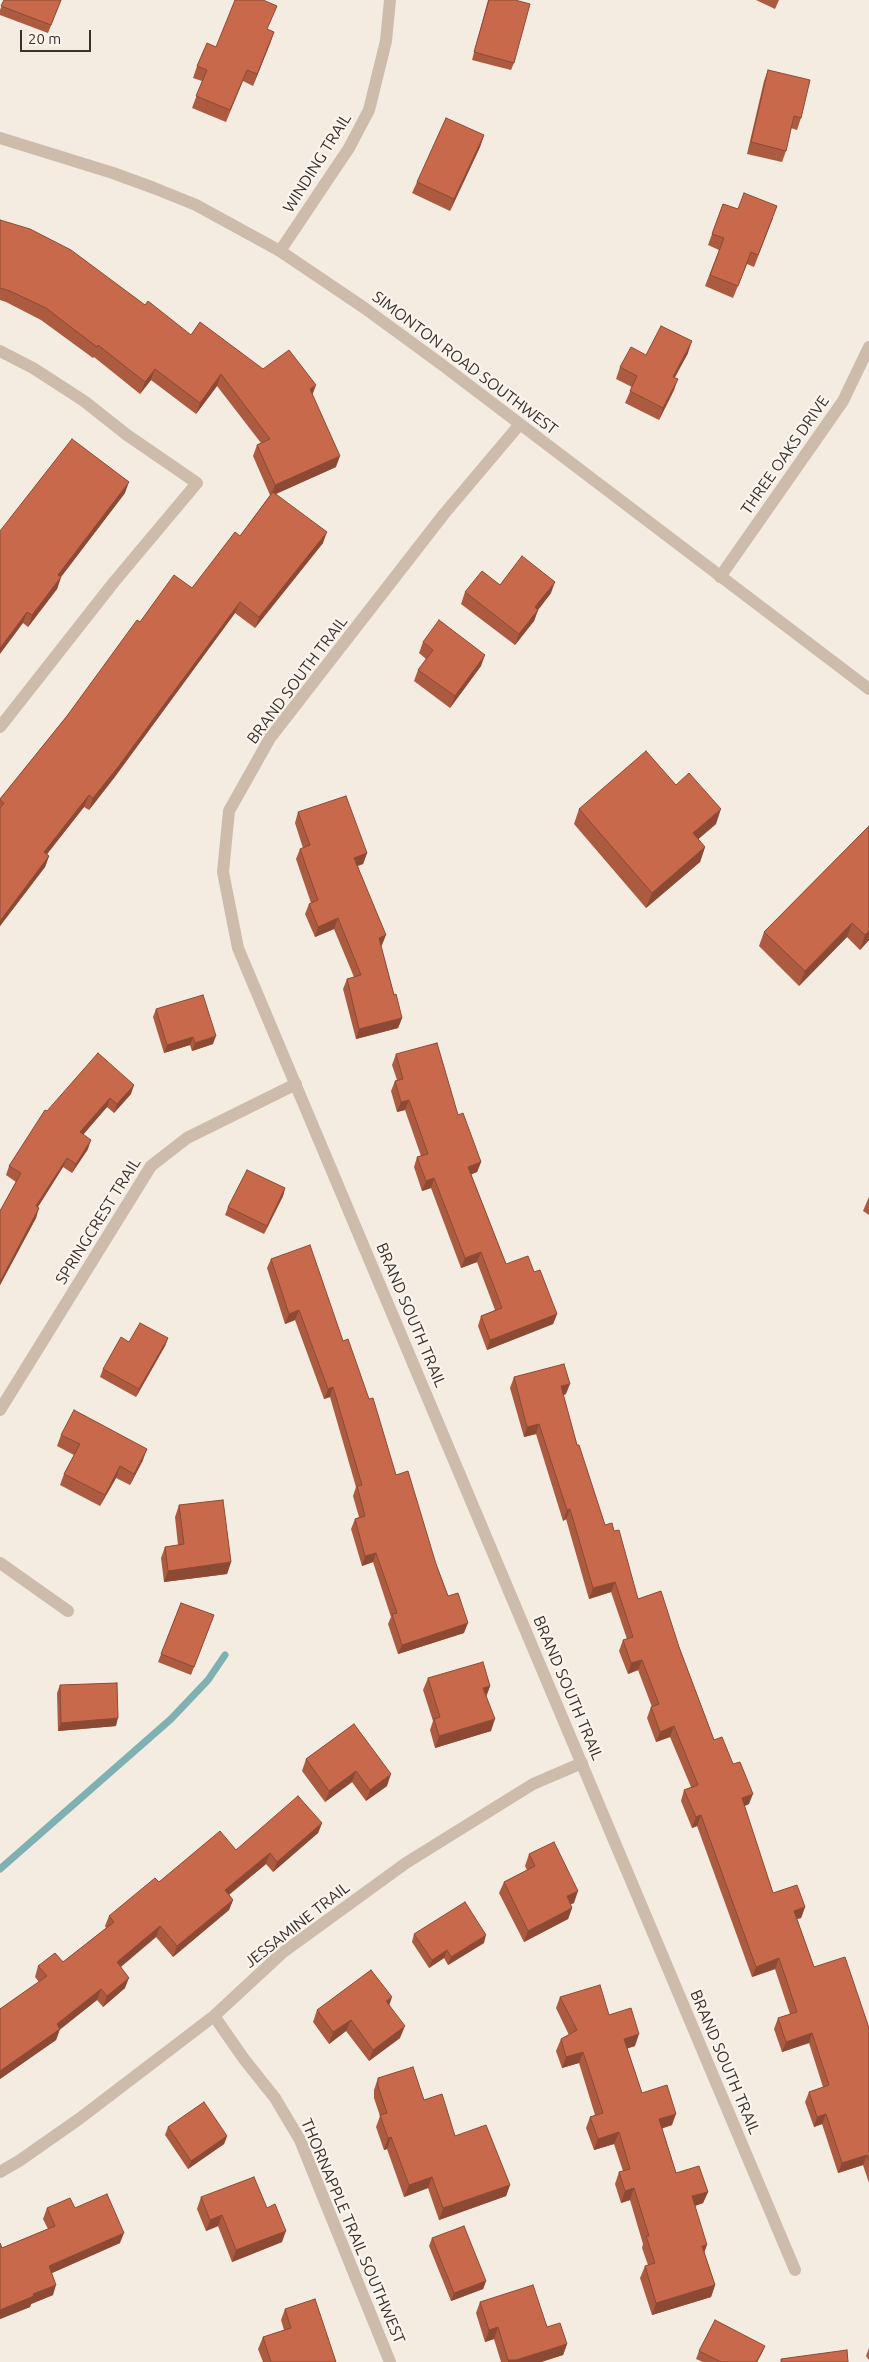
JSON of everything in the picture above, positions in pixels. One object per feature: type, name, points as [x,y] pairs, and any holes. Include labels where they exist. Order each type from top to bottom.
[{"type":"street","name":"WINDING TRAIL","points":[[280,251],[349,148],[369,110],[386,41],[390,0]]},
{"type":"street","name":"SIMONTON ROAD SOUTHWEST","points":[[0,138],[113,173],[154,188],[196,205],[280,251],[363,307],[869,689]]},
{"type":"street","name":"THREE OAKS DRIVE","points":[[720,577],[843,401],[869,347]]},
{"type":"street","points":[[0,351],[33,368],[84,401],[127,435],[197,483],[114,582],[0,727]]},
{"type":"street","name":"BRAND SOUTH TRAIL","points":[[520,424],[444,514],[270,738],[229,811],[223,872],[238,948],[795,2270]]},
{"type":"street","name":"SPRINGCREST TRAIL","points":[[0,1410],[151,1166],[187,1138],[296,1084]]},
{"type":"street","points":[[0,1563],[68,1611]]},
{"type":"street","name":"JESSAMINE TRAIL","points":[[0,2172],[19,2161],[79,2118],[214,2016],[282,1952],[406,1863],[533,1784],[582,1764]]},
{"type":"street","name":"THORNAPPLE TRAIL SOUTHWEST","points":[[214,2016],[244,2059],[275,2098],[300,2140],[390,2362]]},
{"type":"building","points":[[4,0],[61,0],[51,25],[1,6]]},
{"type":"building","points":[[235,0],[263,0],[277,6],[267,29],[274,32],[257,74],[247,70],[230,110],[196,96],[207,70],[197,66],[207,43],[216,47]]},
{"type":"building","points":[[489,0],[515,0],[530,4],[514,63],[474,52]]},
{"type":"building","points":[[768,70],[810,80],[801,118],[794,116],[786,151],[751,142]]},
{"type":"building","points":[[446,118],[484,135],[454,199],[417,182]]},
{"type":"building","points":[[744,193],[777,206],[758,255],[751,252],[738,286],[710,275],[724,238],[712,234],[723,204],[738,209]]},
{"type":"building","points":[[0,220],[30,229],[71,250],[145,305],[148,301],[191,335],[200,322],[263,369],[289,350],[316,385],[310,389],[340,456],[275,485],[257,445],[270,439],[221,374],[200,403],[155,369],[145,382],[46,308],[0,288]]},
{"type":"building","points":[[661,326],[692,341],[673,377],[678,379],[663,408],[630,391],[637,376],[620,367],[631,347],[646,355]]},
{"type":"building","points":[[72,439],[129,482],[58,575],[61,577],[32,615],[27,612],[0,648],[0,531]]},
{"type":"building","points":[[273,492],[327,532],[259,617],[240,602],[118,767],[93,798],[89,795],[44,852],[49,856],[0,921],[0,808],[4,803],[0,799],[67,716],[137,620],[140,622],[174,575],[192,588],[235,532],[240,536]]},
{"type":"building","points":[[522,556],[555,582],[535,607],[538,610],[519,634],[465,592],[482,571],[500,585]]},
{"type":"building","points":[[439,620],[485,655],[455,696],[418,670],[433,650],[423,642]]},
{"type":"building","points":[[646,751],[676,785],[689,773],[721,809],[693,833],[705,847],[652,893],[579,809]]},
{"type":"building","points":[[346,796],[367,853],[354,858],[386,935],[379,938],[402,1018],[359,1029],[347,979],[361,975],[338,918],[318,927],[309,904],[318,900],[300,849],[310,845],[298,812]]},
{"type":"building","points":[[869,826],[869,931],[865,935],[852,923],[805,971],[764,932]]},
{"type":"building","points":[[203,995],[216,1036],[195,1043],[193,1037],[167,1045],[156,1009]]},
{"type":"building","points":[[437,1043],[458,1115],[463,1113],[481,1162],[468,1167],[506,1264],[528,1256],[534,1272],[540,1270],[557,1314],[490,1340],[481,1316],[502,1308],[481,1252],[465,1258],[434,1178],[426,1181],[417,1157],[428,1154],[409,1100],[401,1102],[395,1081],[403,1079],[396,1054]]},
{"type":"building","points":[[98,1053],[134,1085],[117,1104],[110,1098],[80,1132],[91,1140],[76,1164],[67,1158],[36,1206],[39,1208],[0,1282],[0,1211],[21,1173],[9,1166],[45,1110],[47,1111]]},
{"type":"building","points":[[247,1170],[285,1188],[267,1226],[228,1207]]},
{"type":"building","points":[[310,1245],[343,1341],[348,1339],[369,1399],[373,1398],[396,1475],[408,1471],[436,1564],[448,1596],[458,1593],[468,1623],[402,1645],[392,1614],[397,1613],[376,1553],[365,1556],[355,1519],[365,1516],[357,1486],[362,1485],[333,1387],[328,1389],[299,1310],[289,1314],[271,1259]]},
{"type":"building","points":[[140,1323],[168,1338],[139,1389],[103,1369],[121,1337],[129,1342]]},
{"type":"building","points":[[564,1364],[570,1384],[561,1386],[577,1445],[579,1445],[605,1525],[612,1523],[614,1531],[619,1530],[638,1599],[661,1591],[679,1647],[714,1740],[722,1737],[733,1764],[740,1762],[753,1794],[742,1798],[773,1893],[797,1885],[805,1907],[794,1911],[814,1967],[845,1957],[869,2028],[869,2161],[867,2155],[842,2163],[826,2114],[817,2117],[809,2092],[829,2085],[812,2033],[786,2042],[778,2018],[797,2012],[779,1958],[756,1967],[701,1815],[696,1817],[684,1790],[698,1785],[674,1726],[660,1732],[651,1707],[659,1704],[642,1660],[631,1663],[623,1640],[633,1637],[615,1582],[593,1588],[570,1509],[567,1510],[539,1424],[527,1427],[514,1377]]},
{"type":"building","points":[[74,1410],[147,1449],[134,1474],[120,1466],[105,1495],[64,1474],[80,1444],[61,1435]]},
{"type":"building","points":[[223,1500],[231,1562],[168,1571],[165,1547],[184,1544],[179,1505]]},
{"type":"building","points":[[181,1603],[214,1615],[194,1667],[161,1654]]},
{"type":"building","points":[[483,1662],[490,1686],[483,1688],[495,1719],[439,1736],[434,1719],[440,1717],[428,1678]]},
{"type":"building","points":[[117,1683],[118,1718],[61,1723],[60,1685]]},
{"type":"building","points":[[354,1724],[391,1774],[370,1790],[356,1771],[329,1791],[306,1759]]},
{"type":"building","points":[[298,1796],[322,1823],[277,1862],[270,1853],[225,1890],[233,1900],[177,1946],[160,1926],[117,1962],[129,1978],[107,1996],[101,1989],[57,2024],[60,2029],[0,2071],[0,2009],[47,1976],[38,1966],[55,1953],[63,1962],[114,1922],[109,1916],[155,1878],[159,1882],[220,1831],[236,1850]]},
{"type":"building","points":[[554,1842],[578,1891],[567,1896],[572,1908],[528,1931],[504,1882],[535,1866],[529,1854]]},
{"type":"building","points":[[465,1902],[486,1935],[451,1957],[447,1950],[432,1960],[414,1934]]},
{"type":"building","points":[[371,1970],[392,1997],[386,2001],[405,2026],[373,2050],[351,2020],[333,2032],[317,2010]]},
{"type":"building","points":[[600,1985],[609,2015],[631,2008],[639,2034],[624,2039],[642,2093],[667,2085],[676,2114],[659,2119],[676,2173],[699,2166],[708,2192],[692,2196],[707,2245],[702,2246],[715,2285],[656,2303],[645,2266],[655,2263],[646,2236],[649,2236],[634,2188],[625,2191],[619,2172],[630,2169],[619,2132],[598,2139],[590,2117],[603,2113],[583,2052],[566,2057],[561,2039],[577,2030],[560,1997]]},
{"type":"building","points":[[413,2067],[424,2100],[442,2094],[455,2136],[486,2125],[510,2185],[443,2208],[432,2177],[409,2185],[391,2137],[388,2138],[380,2115],[387,2113],[378,2086],[378,2078]]},
{"type":"building","points":[[204,2102],[227,2136],[191,2161],[168,2127]]},
{"type":"building","points":[[254,2177],[267,2208],[275,2204],[286,2231],[236,2250],[222,2215],[210,2220],[201,2197]]},
{"type":"building","points":[[107,2194],[124,2233],[49,2266],[56,2285],[0,2310],[0,2243],[2,2248],[55,2226],[47,2208],[70,2198],[75,2208]]},
{"type":"building","points":[[464,2226],[486,2281],[454,2293],[432,2238]]},
{"type":"building","points":[[533,2285],[547,2327],[560,2323],[567,2344],[516,2360],[508,2360],[498,2327],[489,2330],[480,2302]]},
{"type":"building","points":[[315,2299],[336,2362],[271,2362],[263,2337],[291,2328],[285,2309]]},
{"type":"building","points":[[715,2320],[765,2346],[756,2362],[721,2362],[699,2351]]},
{"type":"building","points":[[847,2350],[848,2362],[781,2362],[781,2359]]},
{"type":"waterway","points":[[0,1869],[171,1719],[208,1680],[225,1655]]}]
